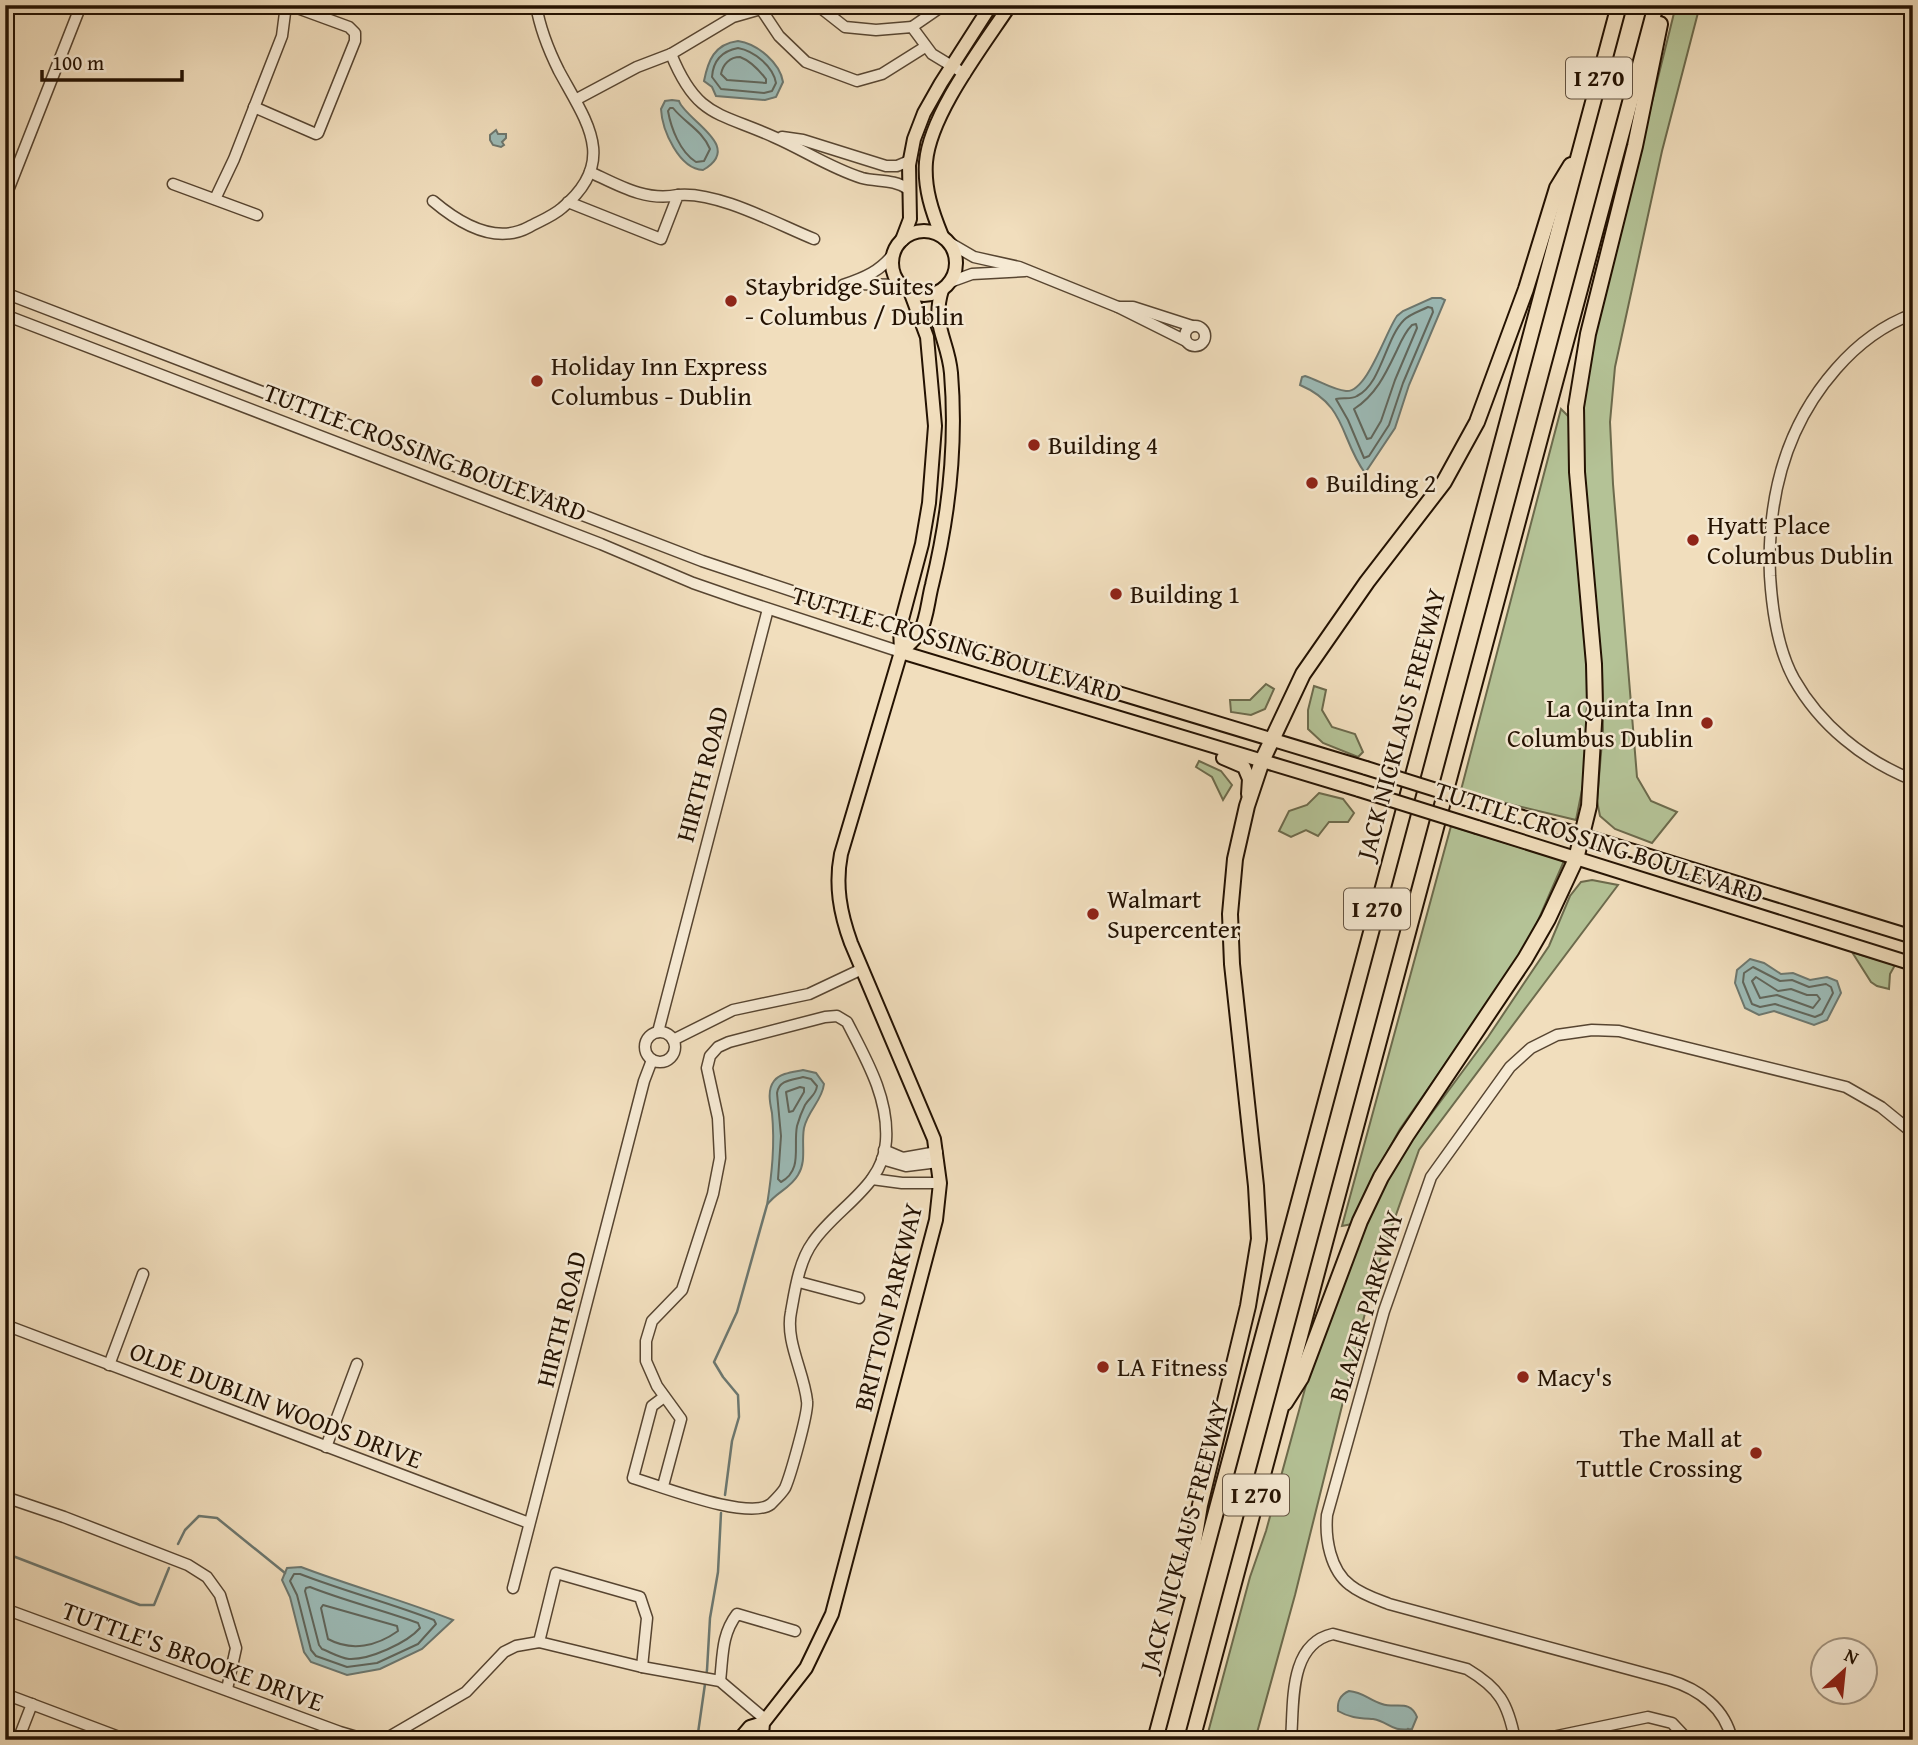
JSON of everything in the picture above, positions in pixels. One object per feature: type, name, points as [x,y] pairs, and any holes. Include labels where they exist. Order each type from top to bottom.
[{"type":"highway","name":"JACK NICKLAUS FREEWAY","points":[[1155,1740],[1619,5]]},
{"type":"highway","name":"I 270","points":[[1192,1740],[1656,5]]},
{"type":"highway","points":[[1279,1412],[1301,1378],[1360,1221],[1381,1177],[1525,960],[1576,859],[1589,806],[1595,707],[1594,664],[1577,472],[1576,407],[1588,334],[1635,146],[1663,5]]},
{"type":"highway","points":[[1174,1667],[1200,1505],[1248,1306],[1259,1240],[1255,1174],[1234,987],[1230,914],[1235,859],[1247,806],[1262,761],[1303,674],[1367,582],[1425,510],[1444,482],[1477,422],[1526,289],[1557,188],[1580,151]]},
{"type":"main road","points":[[901,652],[900,627],[927,517],[935,426],[927,337],[906,288],[893,270],[894,253],[910,219],[909,161],[924,113],[991,5]]},
{"type":"main road","points":[[901,652],[919,633],[941,546],[953,462],[951,367],[937,318],[937,307],[957,262],[928,196],[926,162],[930,142],[947,104],[1010,5]]},
{"type":"main road","points":[[902,240],[921,231],[932,232],[946,240]]},
{"type":"main road","points":[[906,288],[926,295],[946,286]]},
{"type":"main road","name":"TUTTLE CROSSING BOULEVARD","points":[[900,627],[1913,937]]},
{"type":"main road","name":"TUTTLE CROSSING BOULEVARD","points":[[901,652],[1359,790],[1913,964]]},
{"type":"main road","name":"BRITTON PARKWAY","points":[[758,1740],[765,1722],[806,1668],[832,1614],[936,1220],[940,1183],[938,1157],[929,1126],[862,969],[842,916],[838,890],[838,866],[845,836],[901,652]]},
{"type":"main road","points":[[1169,733],[1181,743],[1244,767],[1249,779],[1247,806]]},
{"type":"main road","name":"BRITTON PARKWAY","points":[[739,1740],[750,1727],[765,1722]]},
{"type":"street","points":[[5,198],[81,5]]},
{"type":"street","points":[[215,199],[282,36],[288,5],[349,27],[355,33],[355,41],[318,133],[254,107]]},
{"type":"street","points":[[433,201],[453,219],[498,234],[519,232],[560,210],[590,172],[594,147],[592,137],[577,99],[540,27],[536,5]]},
{"type":"street","points":[[817,5],[845,27],[876,30],[912,27],[944,5]]},
{"type":"street","points":[[577,99],[671,54],[733,17],[762,7],[779,36],[806,62],[858,81],[882,74],[925,47]]},
{"type":"street","points":[[912,27],[932,54],[965,74]]},
{"type":"street","points":[[671,54],[691,94],[706,107],[730,121],[774,136],[820,161],[863,178],[897,183],[908,189]]},
{"type":"street","points":[[774,136],[803,140],[886,166],[897,166],[909,161]]},
{"type":"street","points":[[590,172],[649,197],[699,195],[722,201],[814,239]]},
{"type":"street","points":[[173,184],[257,215]]},
{"type":"street","points":[[568,202],[662,239],[678,195]]},
{"type":"street","points":[[946,240],[974,257],[1002,262],[1028,271],[1118,307],[1186,341],[1190,346],[1196,346],[1204,340],[1202,329],[1133,307],[1118,307]]},
{"type":"street","points":[[894,253],[887,263],[869,276],[844,285],[872,283],[906,288]]},
{"type":"street","points":[[946,286],[972,274],[1028,271]]},
{"type":"street","name":"TUTTLE CROSSING BOULEVARD","points":[[5,293],[702,561],[900,627]]},
{"type":"street","points":[[1913,314],[1878,332],[1847,356],[1823,384],[1799,423],[1785,457],[1774,501],[1770,563],[1776,626],[1793,678],[1819,714],[1857,750],[1888,769],[1913,780]]},
{"type":"street","name":"TUTTLE CROSSING BOULEVARD","points":[[5,315],[601,544],[694,583],[901,652]]},
{"type":"street","points":[[1186,341],[1185,332],[1192,326]]},
{"type":"street","name":"HIRTH ROAD","points":[[658,1032],[768,609]]},
{"type":"street","points":[[673,1040],[733,1010],[809,994],[862,969]]},
{"type":"street","points":[[663,1486],[681,1419],[657,1386],[646,1361],[646,1340],[652,1321],[682,1290],[717,1180],[720,1158],[718,1118],[707,1068],[710,1056],[718,1047],[837,1016],[847,1022],[877,1084],[885,1109],[886,1143],[879,1169],[872,1179],[814,1239],[803,1259],[789,1325],[808,1404],[783,1491],[769,1506],[747,1509],[723,1506],[633,1478],[652,1406],[664,1396]]},
{"type":"street","name":"BLAZER PARKWAY","points":[[1732,1740],[1724,1719],[1710,1701],[1693,1689],[1669,1680],[1389,1604],[1369,1597],[1348,1584],[1330,1553],[1325,1533],[1326,1515],[1384,1311],[1422,1200],[1443,1157],[1510,1067],[1531,1048],[1557,1035],[1592,1030],[1619,1031],[1816,1078],[1865,1096],[1913,1133]]},
{"type":"street","points":[[658,1032],[665,1033],[673,1040],[675,1048],[670,1059],[662,1062],[652,1060],[645,1051],[649,1036],[658,1032]]},
{"type":"street","name":"HIRTH ROAD","points":[[513,1588],[641,1093],[652,1060]]},
{"type":"street","points":[[883,1155],[902,1162],[938,1157]]},
{"type":"street","points":[[902,1162],[902,1183]]},
{"type":"street","points":[[872,1179],[902,1183],[940,1183]]},
{"type":"street","points":[[109,1365],[143,1274]]},
{"type":"street","points":[[799,1282],[859,1298]]},
{"type":"street","name":"OLDE DUBLIN WOODS DRIVE","points":[[8,1326],[529,1523]]},
{"type":"street","points":[[326,1447],[357,1364]]},
{"type":"street","points":[[5,1497],[188,1565],[207,1577],[220,1595],[236,1648],[227,1689]]},
{"type":"street","points":[[539,1642],[556,1573],[640,1597],[646,1618],[642,1667]]},
{"type":"street","name":"TUTTLE'S BROOKE DRIVE","points":[[5,1609],[367,1740]]},
{"type":"street","points":[[720,1681],[725,1635],[737,1614],[795,1630]]},
{"type":"street","points":[[1291,1740],[1300,1662],[1312,1644],[1333,1634],[1448,1664],[1479,1676],[1493,1687],[1507,1707],[1515,1740]]},
{"type":"street","points":[[377,1740],[387,1738],[466,1692],[504,1652],[516,1646],[539,1642],[642,1667],[720,1681],[765,1722]]},
{"type":"street","points":[[5,1694],[127,1740]]},
{"type":"street","points":[[18,1740],[32,1704]]},
{"type":"street","points":[[1538,1740],[1647,1717],[1672,1723],[1688,1740]]},
{"type":"green space","points":[[1676,5],[1700,5],[1662,151],[1615,367],[1610,422],[1637,777],[1651,801],[1677,812],[1652,843],[1615,829],[1600,816],[1597,801],[1603,730],[1602,671],[1581,462],[1582,402],[1596,328]]},
{"type":"green space","points":[[1561,409],[1571,419],[1587,660],[1587,765],[1576,820],[1461,790]]},
{"type":"green space","points":[[1266,684],[1274,689],[1265,709],[1251,715],[1231,712],[1230,700],[1250,700]]},
{"type":"green space","points":[[1314,686],[1326,690],[1322,710],[1332,727],[1355,734],[1363,752],[1358,757],[1323,743],[1308,729],[1308,710]]},
{"type":"green space","points":[[1199,761],[1221,771],[1232,785],[1223,800],[1212,777],[1196,767]]},
{"type":"green space","points":[[1319,793],[1343,799],[1354,813],[1348,822],[1329,822],[1318,836],[1306,830],[1291,837],[1279,831],[1289,811],[1307,805]]},
{"type":"green space","points":[[1451,826],[1564,861],[1537,923],[1515,964],[1400,1129],[1371,1181],[1352,1224],[1342,1226]]},
{"type":"green space","points":[[1592,880],[1618,885],[1419,1150],[1374,1277],[1295,1595],[1255,1740],[1206,1740],[1306,1385],[1368,1219],[1412,1140],[1488,1037],[1549,946],[1570,896],[1581,882]]},
{"type":"green space","points":[[1852,952],[1895,965],[1890,974],[1889,989],[1871,982]]},
{"type":"water","points":[[738,41],[760,50],[778,68],[783,82],[776,97],[765,100],[716,96],[712,87],[704,81],[708,67],[718,50]]},
{"type":"water","points":[[665,101],[679,101],[715,143],[718,152],[714,161],[703,170],[686,163],[668,137],[661,109]]},
{"type":"water","points":[[496,130],[498,134],[506,134],[501,147],[493,145],[490,140],[490,135]]},
{"type":"water","points":[[1432,298],[1445,300],[1409,385],[1395,428],[1365,473],[1335,413],[1315,393],[1300,385],[1302,377],[1341,390],[1354,389],[1368,372],[1397,316]]},
{"type":"water","points":[[1750,959],[1764,963],[1781,974],[1793,973],[1810,980],[1827,977],[1837,981],[1841,993],[1827,1020],[1814,1025],[1774,1011],[1759,1015],[1745,1008],[1735,983],[1737,970]]},
{"type":"water","points":[[803,1070],[816,1073],[824,1084],[823,1090],[804,1128],[801,1170],[795,1180],[767,1205],[773,1148],[770,1088],[780,1076]]},
{"type":"water","points":[[301,1567],[453,1620],[422,1649],[380,1669],[347,1675],[311,1662],[304,1652],[290,1597],[282,1580],[287,1568]]},
{"type":"water","points":[[1349,1691],[1382,1704],[1411,1708],[1417,1717],[1412,1729],[1394,1728],[1379,1720],[1338,1711],[1340,1699]]},
{"type":"waterway","points":[[725,1495],[732,1441],[739,1417],[738,1395],[714,1362],[737,1312],[767,1205]]},
{"type":"waterway","points":[[697,1740],[707,1670],[710,1618],[718,1572],[721,1513]]},
{"type":"waterway","points":[[178,1544],[185,1530],[199,1516],[217,1518],[285,1573]]},
{"type":"waterway","points":[[5,1553],[140,1605],[154,1605],[169,1568]]},
{"type":"waterway","points":[[1408,1729],[1412,1740]]},
{"type":"place","name":"Staybridge Suites - Columbus / Dublin","points":[[731,301]]},
{"type":"place","name":"Holiday Inn Express Columbus - Dublin","points":[[537,381]]},
{"type":"place","name":"Building 4","points":[[1034,445]]},
{"type":"place","name":"Building 2","points":[[1312,483]]},
{"type":"place","name":"Hyatt Place Columbus Dublin","points":[[1693,540]]},
{"type":"place","name":"Building 1","points":[[1116,594]]},
{"type":"place","name":"La Quinta Inn Columbus Dublin","points":[[1707,723]]},
{"type":"place","name":"Walmart Supercenter","points":[[1093,914]]},
{"type":"place","name":"LA Fitness","points":[[1103,1367]]},
{"type":"place","name":"Macy's","points":[[1523,1377]]},
{"type":"place","name":"The Mall at Tuttle Crossing","points":[[1756,1453]]}]
